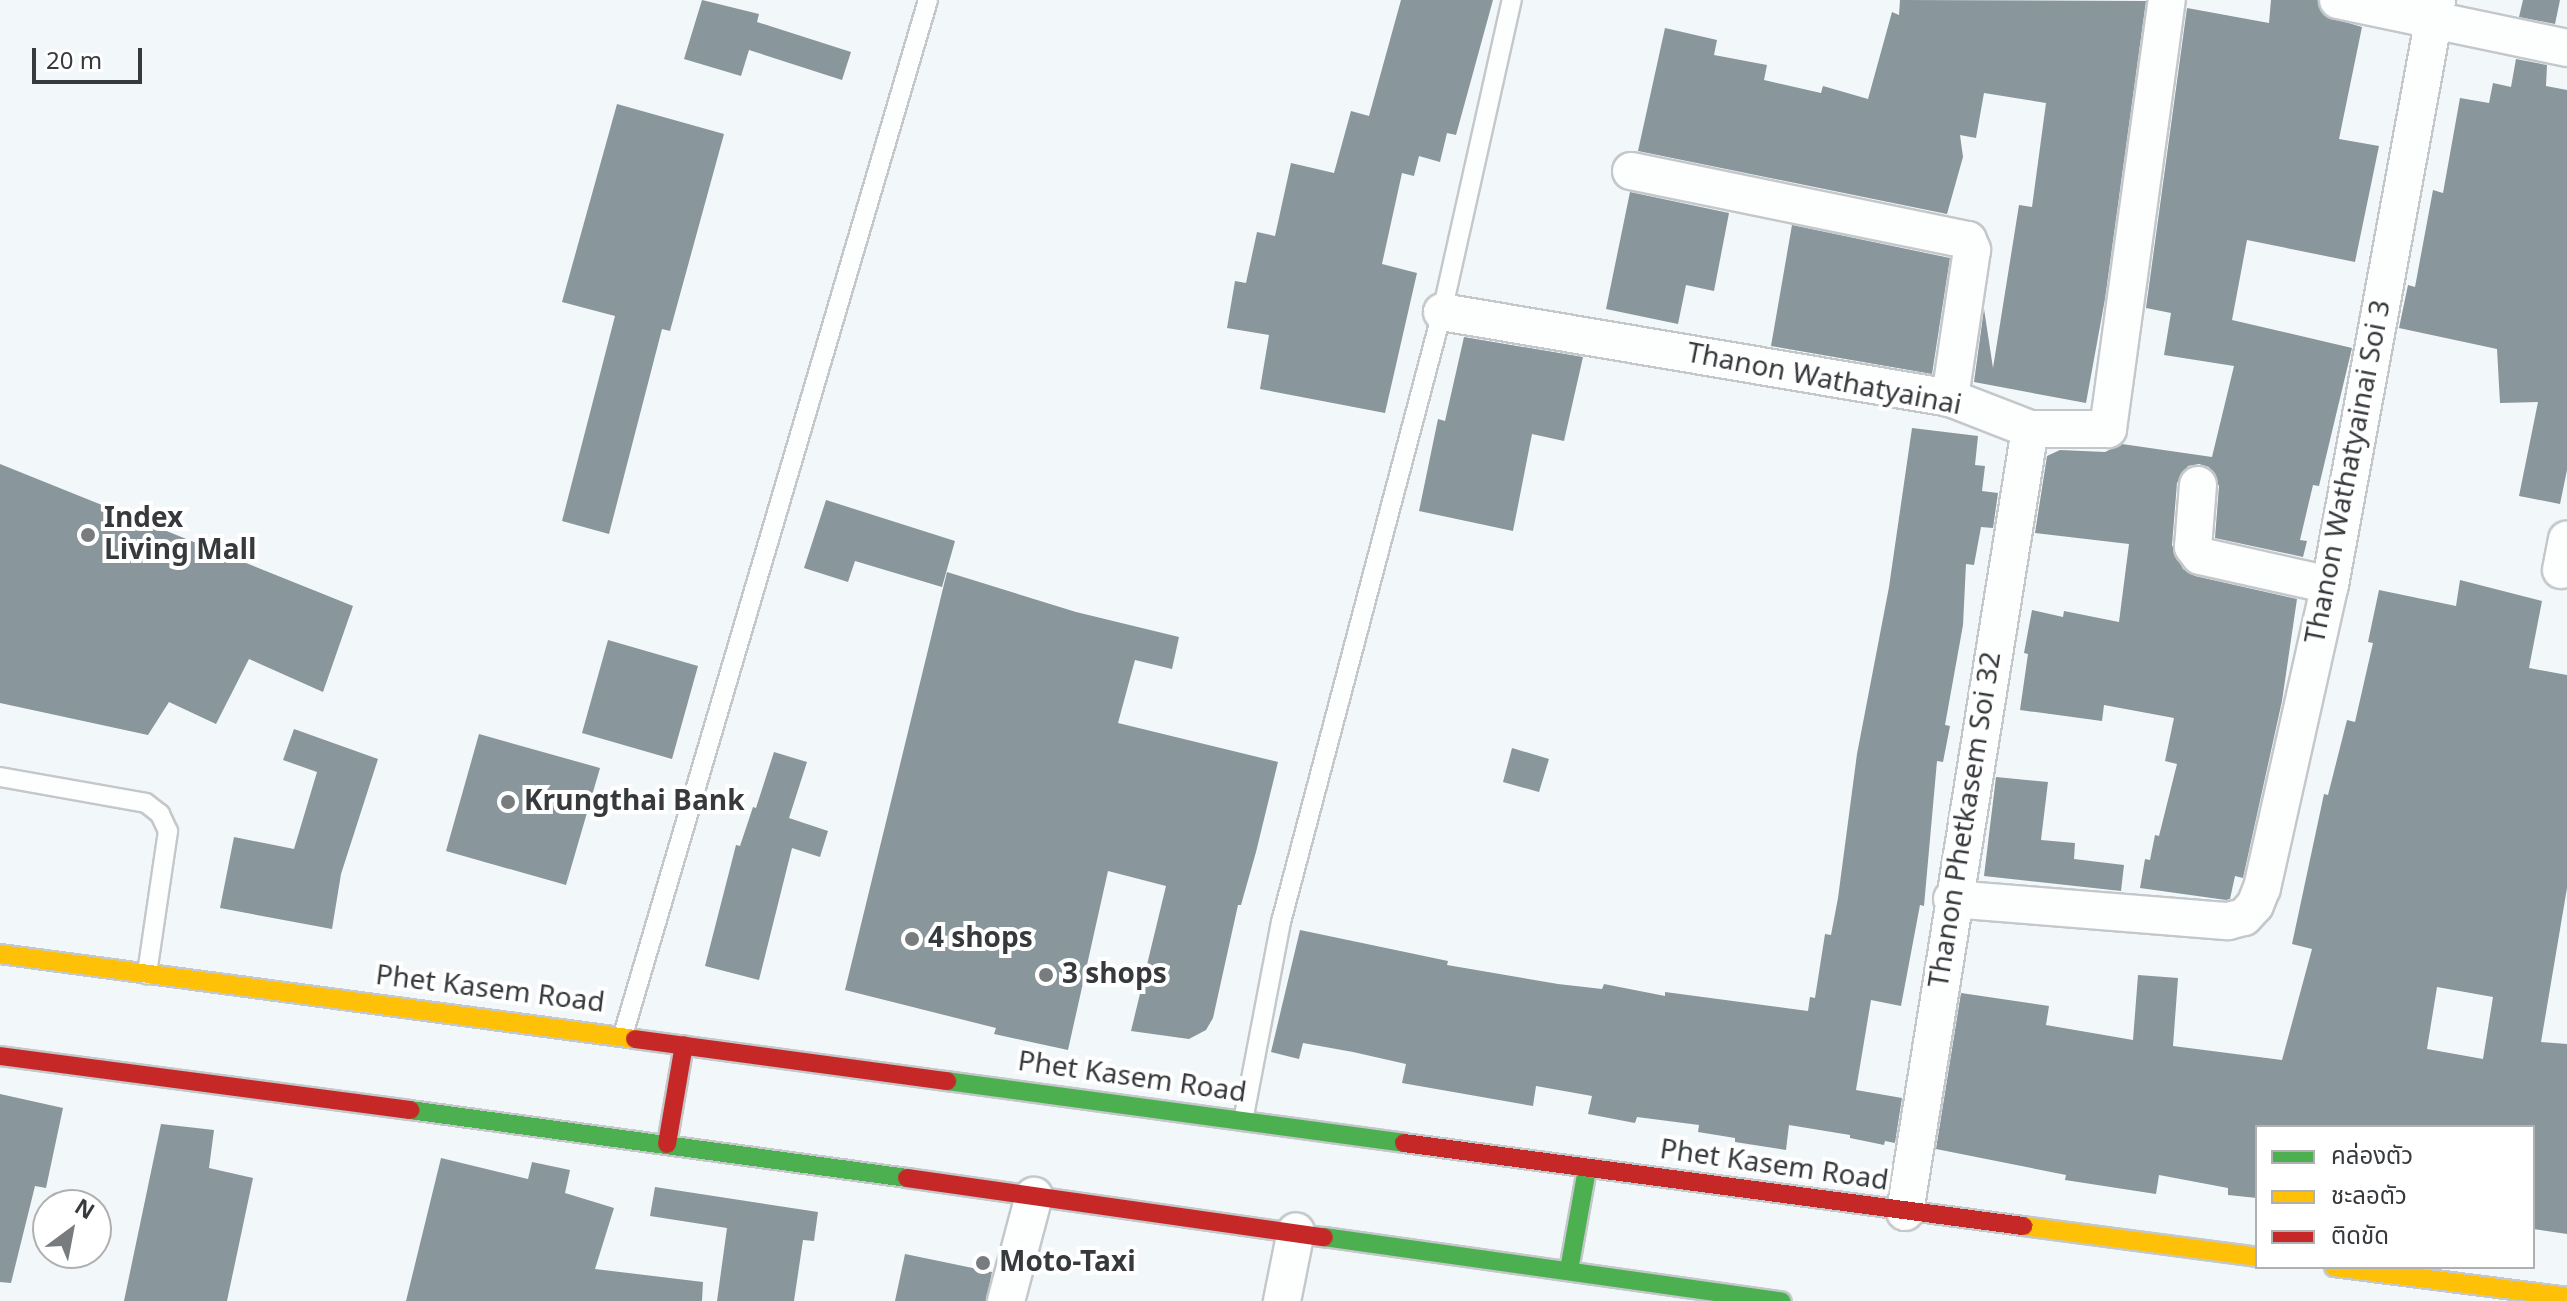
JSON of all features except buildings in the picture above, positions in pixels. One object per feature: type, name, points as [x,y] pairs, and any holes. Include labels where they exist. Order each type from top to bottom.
[{"type":"main road","name":"Phet Kasem Road","points":[[0,954],[623,1035],[1587,1169],[2255,1257]]},
{"type":"main road","points":[[667,1144],[684,1045]]},
{"type":"main road","points":[[0,1056],[667,1144],[1782,1301]]},
{"type":"main road","points":[[1569,1270],[1587,1169]]},
{"type":"main road","points":[[2350,1269],[2567,1297]]},
{"type":"street","name":"Thanon Wathatyainai","points":[[1442,312],[1950,398],[2030,429],[2108,429],[2167,0]]},
{"type":"street","points":[[2338,0],[2436,10],[2567,48]]},
{"type":"street","name":"Thanon Wathatyainai Soi 3","points":[[1952,899],[2208,919],[2244,917],[2255,905],[2262,888],[2330,585],[2436,10]]},
{"type":"street","points":[[1631,171],[1968,240],[1972,250],[1950,398]]},
{"type":"street","name":"Thanon Phetkasem Soi 32","points":[[1905,1212],[1952,899],[2030,429]]},
{"type":"street","points":[[2198,485],[2193,547],[2200,556],[2330,585]]},
{"type":"street","points":[[1006,1301],[1034,1196]]},
{"type":"street","points":[[1282,1301],[1296,1231]]},
{"type":"lane","points":[[623,1035],[928,0]]},
{"type":"lane","points":[[1243,1121],[1281,922],[1442,312],[1512,0]]},
{"type":"lane","points":[[0,777],[146,803],[160,814],[168,831],[147,974]]},
{"type":"traffic: fast","points":[[947,1081],[1404,1143]]},
{"type":"traffic: fast","points":[[410,1110],[907,1178]]},
{"type":"traffic: fast","points":[[1569,1270],[1587,1169]]},
{"type":"traffic: fast","points":[[1324,1237],[1782,1301]]},
{"type":"traffic: slow","points":[[0,954],[635,1039]]},
{"type":"traffic: slow","points":[[2023,1226],[2255,1257]]},
{"type":"traffic: slow","points":[[2350,1269],[2567,1297]]},
{"type":"traffic: jam","points":[[635,1039],[947,1081]]},
{"type":"traffic: jam","points":[[667,1144],[684,1045]]},
{"type":"traffic: jam","points":[[0,1056],[410,1110]]},
{"type":"traffic: jam","points":[[1404,1143],[2023,1226]]},
{"type":"traffic: jam","points":[[907,1178],[1324,1237]]},
{"type":"place","name":"Index Living Mall","points":[[88,535]]},
{"type":"place","name":"Krungthai Bank","points":[[508,802]]},
{"type":"place","name":"4 shops","points":[[912,939]]},
{"type":"place","name":"3 shops","points":[[1046,975]]},
{"type":"place","name":"Moto-Taxi","points":[[983,1263]]}]
